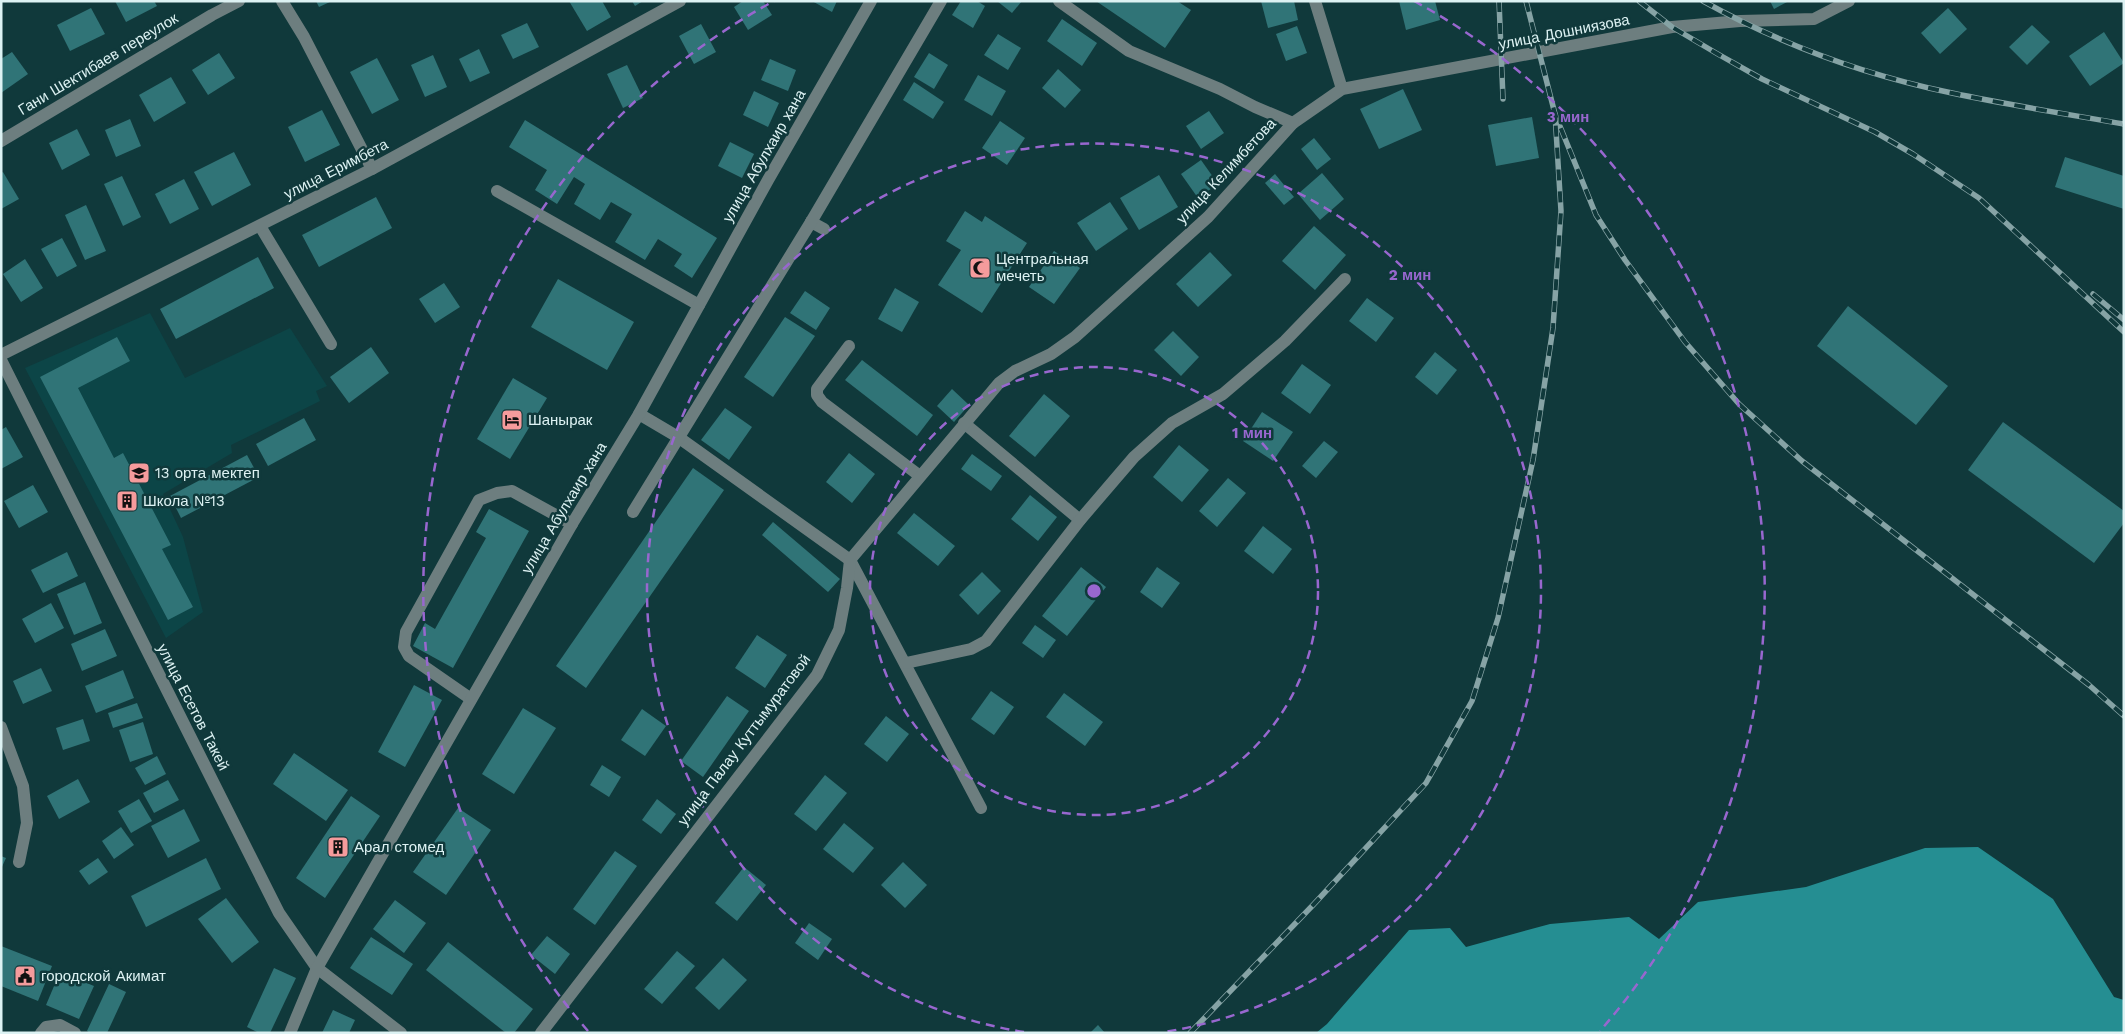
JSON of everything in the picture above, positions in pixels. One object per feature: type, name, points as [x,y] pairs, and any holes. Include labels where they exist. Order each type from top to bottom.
[{"type":"street","name":"Гани Шектибаев переулок","points":[[1,141],[212,15],[239,1]]},
{"type":"street","points":[[282,1],[304,37],[372,169]]},
{"type":"street","name":"улица Еримбета","points":[[1,356],[372,169],[680,1]]},
{"type":"street","name":"улица Абулхаир хана","points":[[290,1033],[317,968],[572,524],[639,414],[871,1]]},
{"type":"street","points":[[632,512],[811,222],[941,1]]},
{"type":"street","name":"улица Келимбетова","points":[[964,423],[999,384],[1015,371],[1051,354],[1075,337],[1208,217],[1293,123],[1255,107],[1220,89],[1129,51],[1059,1]]},
{"type":"street","points":[[1316,1],[1342,89]]},
{"type":"street","name":"улица Дошниязова","points":[[1293,123],[1342,89],[1672,27],[1814,19],[1849,1]]},
{"type":"street","points":[[496,191],[699,305]]},
{"type":"street","points":[[811,222],[824,229]]},
{"type":"street","points":[[260,226],[331,344]]},
{"type":"street","points":[[906,663],[971,649],[986,641],[1080,520],[1134,457],[1172,423],[1223,394],[1285,341],[1345,279]]},
{"type":"street","points":[[849,346],[817,389],[817,395],[822,402],[920,476]]},
{"type":"street","name":"улица Есетов Такей","points":[[1,360],[279,913],[317,968],[401,1033]]},
{"type":"street","points":[[639,414],[678,437],[850,560],[981,808]]},
{"type":"street","points":[[850,560],[964,423],[1080,520]]},
{"type":"street","points":[[471,699],[409,656],[404,646],[406,632],[479,500],[497,493],[512,491],[572,524]]},
{"type":"street","name":"улица Палау Куттымуратовой","points":[[541,1033],[817,675],[839,630],[850,560]]},
{"type":"street","points":[[2,728],[22,786],[27,823],[19,862]]},
{"type":"street","points":[[41,1033],[46,1027],[60,1025],[75,1033]]},
{"type":"shaded area","name":"13 орта мектеп","points":[[150,313],[185,378],[290,328],[327,386],[316,391],[320,401],[231,445],[232,453],[163,494],[183,537],[203,612],[166,638],[25,368]]},
{"type":"shaded area","points":[[1978,847],[2053,899],[2114,997],[2124,1000],[2124,1033],[1316,1033],[1327,1024],[1409,930],[1450,928],[1466,947],[1550,924],[1629,917],[1659,939],[1698,902],[1806,887],[1925,848]]},
{"type":"building","points":[[115,1],[154,1],[157,6],[126,22]]},
{"type":"building","points":[[316,1],[332,1],[319,7]]},
{"type":"building","points":[[569,1],[602,1],[611,17],[587,31]]},
{"type":"building","points":[[632,1],[643,1],[635,6]]},
{"type":"building","points":[[743,1],[763,1],[772,15],[748,30],[734,7]]},
{"type":"building","points":[[812,1],[837,1],[832,12]]},
{"type":"building","points":[[961,1],[977,1],[985,6],[973,28],[952,15]]},
{"type":"building","points":[[997,1],[1022,1],[1012,13]]},
{"type":"building","points":[[1096,1],[1177,1],[1191,10],[1165,48]]},
{"type":"building","points":[[1261,1],[1294,1],[1298,20],[1268,28]]},
{"type":"building","points":[[1399,1],[1435,1],[1440,20],[1406,30]]},
{"type":"building","points":[[1770,1],[1789,1],[1774,9]]},
{"type":"building","points":[[91,8],[105,34],[70,51],[57,25]]},
{"type":"building","points":[[1948,8],[1967,29],[1940,54],[1921,33]]},
{"type":"building","points":[[1062,19],[1097,43],[1082,66],[1047,41]]},
{"type":"building","points":[[527,23],[539,47],[513,59],[501,35]]},
{"type":"building","points":[[701,24],[716,52],[694,64],[679,36]]},
{"type":"building","points":[[2032,25],[2050,42],[2027,65],[2009,47]]},
{"type":"building","points":[[1297,26],[1307,53],[1286,61],[1276,34]]},
{"type":"building","points":[[2104,32],[2124,63],[2090,86],[2069,56]]},
{"type":"building","points":[[998,34],[1021,48],[1008,70],[984,55]]},
{"type":"building","points":[[479,49],[490,73],[470,82],[459,59]]},
{"type":"building","points":[[12,52],[28,74],[1,93],[1,59]]},
{"type":"building","points":[[219,53],[235,78],[208,95],[192,70]]},
{"type":"building","points":[[929,53],[948,65],[934,89],[914,77]]},
{"type":"building","points":[[433,55],[447,87],[425,97],[411,65]]},
{"type":"building","points":[[377,58],[399,100],[372,114],[350,72]]},
{"type":"building","points":[[770,59],[796,70],[788,91],[761,80]]},
{"type":"building","points":[[627,65],[643,98],[623,108],[607,74]]},
{"type":"building","points":[[1058,69],[1081,90],[1065,108],[1042,88]]},
{"type":"building","points":[[978,75],[1006,91],[992,116],[964,100]]},
{"type":"building","points":[[171,77],[186,103],[154,122],[139,95]]},
{"type":"building","points":[[914,82],[944,102],[933,119],[903,100]]},
{"type":"building","points":[[1403,89],[1422,130],[1379,149],[1360,109]]},
{"type":"building","points":[[754,91],[779,103],[768,127],[743,115]]},
{"type":"building","points":[[322,110],[340,145],[305,162],[288,127]]},
{"type":"building","points":[[1209,111],[1224,133],[1201,149],[1186,126]]},
{"type":"building","points":[[1532,117],[1539,158],[1496,166],[1488,125]]},
{"type":"building","points":[[130,119],[141,146],[116,157],[105,130]]},
{"type":"building","points":[[525,120],[717,238],[692,278],[674,266],[682,254],[658,239],[645,260],[615,242],[632,214],[611,202],[600,220],[574,204],[585,184],[574,177],[557,204],[535,190],[547,170],[509,147]]},
{"type":"building","points":[[1000,121],[1025,138],[1007,165],[982,148]]},
{"type":"building","points":[[77,129],[90,155],[62,170],[49,143]]},
{"type":"building","points":[[1314,138],[1331,159],[1317,170],[1301,149]]},
{"type":"building","points":[[730,142],[754,154],[742,178],[718,166]]},
{"type":"building","points":[[234,152],[251,185],[212,206],[194,172]]},
{"type":"building","points":[[2065,157],[2124,176],[2124,209],[2055,187]]},
{"type":"building","points":[[1201,160],[1218,184],[1198,198],[1181,174]]},
{"type":"building","points":[[3,172],[19,199],[1,209],[1,173]]},
{"type":"building","points":[[1322,173],[1344,199],[1320,220],[1298,194]]},
{"type":"building","points":[[1275,174],[1294,197],[1284,205],[1265,183]]},
{"type":"building","points":[[1159,175],[1178,207],[1139,230],[1120,198]]},
{"type":"building","points":[[122,176],[141,217],[123,226],[104,184]]},
{"type":"building","points":[[184,179],[199,209],[170,224],[155,194]]},
{"type":"building","points":[[376,197],[392,228],[319,267],[302,235]]},
{"type":"building","points":[[1110,202],[1128,229],[1096,251],[1077,223]]},
{"type":"building","points":[[86,205],[106,251],[85,260],[65,215]]},
{"type":"building","name":"Центральная мечеть","points":[[965,211],[982,222],[985,216],[1027,243],[982,313],[938,285],[961,250],[946,241]]},
{"type":"building","points":[[1314,226],[1346,255],[1315,290],[1282,261]]},
{"type":"building","points":[[62,238],[77,266],[57,277],[41,249]]},
{"type":"building","points":[[1054,251],[1080,268],[1054,304],[1029,287]]},
{"type":"building","points":[[1210,252],[1232,275],[1198,307],[1176,284]]},
{"type":"building","points":[[258,257],[274,288],[176,339],[160,309]]},
{"type":"building","points":[[25,259],[43,288],[21,302],[3,274]]},
{"type":"building","points":[[558,279],[634,322],[607,370],[531,327]]},
{"type":"building","points":[[444,283],[460,307],[435,323],[419,299]]},
{"type":"building","points":[[895,288],[919,302],[902,332],[878,319]]},
{"type":"building","points":[[805,291],[830,308],[816,330],[790,313]]},
{"type":"building","points":[[1367,298],[1394,318],[1376,342],[1349,321]]},
{"type":"building","points":[[1848,306],[1948,386],[1916,425],[1817,346]]},
{"type":"building","points":[[785,317],[815,336],[773,397],[744,377]]},
{"type":"building","points":[[1173,331],[1199,357],[1181,376],[1154,350]]},
{"type":"building","name":"Школа №13","points":[[117,337],[130,361],[78,388],[114,458],[123,453],[171,545],[162,549],[193,607],[168,620],[40,377]]},
{"type":"building","points":[[371,347],[389,373],[349,403],[330,377]]},
{"type":"building","points":[[1435,352],[1457,370],[1437,395],[1415,377]]},
{"type":"building","points":[[862,360],[933,415],[917,436],[845,380]]},
{"type":"building","points":[[1302,364],[1331,385],[1310,414],[1281,393]]},
{"type":"building","points":[[513,378],[547,398],[510,459],[477,439]]},
{"type":"building","points":[[952,389],[969,405],[954,422],[937,406]]},
{"type":"building","points":[[1044,394],[1070,416],[1035,457],[1009,436]]},
{"type":"building","points":[[725,408],[752,427],[729,460],[701,440]]},
{"type":"building","points":[[1262,412],[1293,432],[1273,461],[1243,441]]},
{"type":"building","points":[[304,418],[316,440],[268,466],[256,444]]},
{"type":"building","points":[[2003,422],[2124,511],[2124,523],[2094,563],[1968,470]]},
{"type":"building","points":[[6,427],[23,457],[1,469],[1,430]]},
{"type":"building","points":[[1324,441],[1338,452],[1316,478],[1302,466]]},
{"type":"building","points":[[1179,445],[1209,470],[1182,502],[1153,477]]},
{"type":"building","points":[[849,453],[875,474],[852,503],[826,482]]},
{"type":"building","points":[[972,454],[1002,476],[991,491],[961,469]]},
{"type":"building","points":[[247,455],[259,477],[181,518],[170,496]]},
{"type":"building","points":[[693,468],[724,490],[586,688],[556,666]]},
{"type":"building","points":[[1228,478],[1246,493],[1217,527],[1199,511]]},
{"type":"building","points":[[33,485],[48,512],[19,528],[4,501]]},
{"type":"building","points":[[1030,495],[1057,517],[1038,541],[1011,519]]},
{"type":"building","points":[[489,509],[529,531],[453,668],[413,646],[425,623],[435,629],[486,538],[476,532]]},
{"type":"building","points":[[914,513],[955,546],[938,566],[897,533]]},
{"type":"building","points":[[773,522],[840,579],[828,592],[762,535]]},
{"type":"building","points":[[1263,526],[1292,549],[1273,574],[1244,551]]},
{"type":"building","points":[[67,552],[78,576],[43,593],[31,570]]},
{"type":"building","points":[[1081,567],[1106,587],[1067,636],[1042,616]]},
{"type":"building","points":[[1157,567],[1180,583],[1162,608],[1140,592]]},
{"type":"building","points":[[982,572],[1001,591],[978,615],[959,595]]},
{"type":"building","points":[[85,582],[102,623],[74,635],[57,594]]},
{"type":"building","points":[[51,603],[64,628],[35,643],[22,619]]},
{"type":"building","points":[[1035,625],[1056,640],[1043,658],[1022,643]]},
{"type":"building","points":[[105,629],[117,656],[82,671],[71,644]]},
{"type":"building","points":[[757,635],[787,655],[765,688],[735,668]]},
{"type":"building","points":[[41,668],[52,691],[23,704],[13,681]]},
{"type":"building","points":[[123,670],[134,698],[96,713],[85,686]]},
{"type":"building","points":[[414,685],[442,700],[405,767],[378,752]]},
{"type":"building","points":[[991,691],[1014,707],[994,735],[971,719]]},
{"type":"building","points":[[1064,693],[1103,722],[1085,746],[1046,717]]},
{"type":"building","points":[[727,696],[749,711],[703,777],[681,761]]},
{"type":"building","points":[[137,703],[143,718],[113,728],[108,713]]},
{"type":"building","points":[[523,708],[556,728],[514,794],[482,774]]},
{"type":"building","points":[[642,709],[666,726],[645,756],[621,740]]},
{"type":"building","points":[[886,716],[909,734],[887,762],[864,744]]},
{"type":"building","points":[[83,719],[90,741],[63,750],[56,728]]},
{"type":"building","points":[[143,722],[153,754],[130,762],[119,730]]},
{"type":"building","points":[[294,753],[348,790],[326,821],[273,784]]},
{"type":"building","points":[[157,756],[166,774],[145,785],[135,768]]},
{"type":"building","points":[[602,765],[621,777],[609,797],[590,785]]},
{"type":"building","points":[[825,775],[847,793],[816,831],[794,814]]},
{"type":"building","points":[[78,779],[90,802],[59,819],[47,796]]},
{"type":"building","points":[[168,780],[179,800],[154,813],[143,793]]},
{"type":"building","name":"Арал стомед","points":[[351,796],[380,816],[325,898],[296,878]]},
{"type":"building","points":[[139,799],[152,821],[131,833],[118,811]]},
{"type":"building","points":[[657,799],[676,814],[661,834],[642,820]]},
{"type":"building","points":[[458,808],[491,830],[446,895],[413,872]]},
{"type":"building","points":[[184,809],[200,841],[168,858],[151,826]]},
{"type":"building","points":[[844,823],[874,848],[853,873],[823,849]]},
{"type":"building","points":[[121,827],[134,845],[114,859],[102,841]]},
{"type":"building","points":[[615,851],[637,866],[595,925],[573,909]]},
{"type":"building","points":[[1,856],[6,858],[1,869]]},
{"type":"building","points":[[98,858],[108,872],[89,885],[79,871]]},
{"type":"building","points":[[206,858],[221,889],[146,927],[131,896]]},
{"type":"building","points":[[903,862],[927,885],[905,908],[881,885]]},
{"type":"building","points":[[744,867],[766,885],[737,921],[715,903]]},
{"type":"building","points":[[226,898],[259,942],[232,963],[198,919]]},
{"type":"building","points":[[395,900],[426,923],[404,953],[373,929]]},
{"type":"building","points":[[809,923],[832,939],[818,960],[795,943]]},
{"type":"building","points":[[547,936],[570,954],[555,974],[531,955]]},
{"type":"building","points":[[371,937],[413,964],[392,995],[350,968]]},
{"type":"building","points":[[448,942],[533,1009],[514,1033],[506,1033],[426,970]]},
{"type":"building","name":"городской Акимат","points":[[1,946],[52,966],[38,1001],[1,986]]},
{"type":"building","points":[[677,951],[695,966],[662,1004],[644,989]]},
{"type":"building","points":[[723,958],[747,980],[719,1010],[695,988]]},
{"type":"building","points":[[274,968],[296,978],[270,1033],[259,1033],[247,1027]]},
{"type":"building","points":[[60,972],[94,986],[79,1019],[46,1005]]},
{"type":"building","points":[[109,984],[126,992],[107,1033],[90,1033],[87,1031]]},
{"type":"building","points":[[333,1010],[355,1020],[349,1033],[322,1033]]},
{"type":"building","points":[[1098,1025],[1105,1033],[1090,1033]]},
{"type":"railway","points":[[1499,1],[1503,99]]},
{"type":"railway","points":[[1526,1],[1555,114],[1596,215],[1625,260],[1685,342],[1739,404],[1802,461],[2089,685],[2124,716]]},
{"type":"railway","points":[[1639,1],[1672,27],[1716,53],[1762,79],[1875,132],[1913,154],[1979,198],[2124,332]]},
{"type":"railway","points":[[1703,1],[1732,17],[1793,44],[1887,77],[1919,86],[1973,97],[2124,124]]},
{"type":"railway","points":[[1190,1033],[1314,904],[1426,783],[1472,701],[1498,618],[1533,460],[1553,328],[1561,211],[1555,114]]},
{"type":"railway","points":[[2093,294],[2124,320]]},
{"type":"place","name":"Центральная мечеть","points":[[980,268]]},
{"type":"place","name":"Шанырак","points":[[512,420]]},
{"type":"place","name":"13 орта мектеп","points":[[139,473]]},
{"type":"place","name":"Школа №13","points":[[127,501]]},
{"type":"place","name":"Арал стомед","points":[[338,847]]},
{"type":"place","name":"городской Акимат","points":[[25,976]]}]
